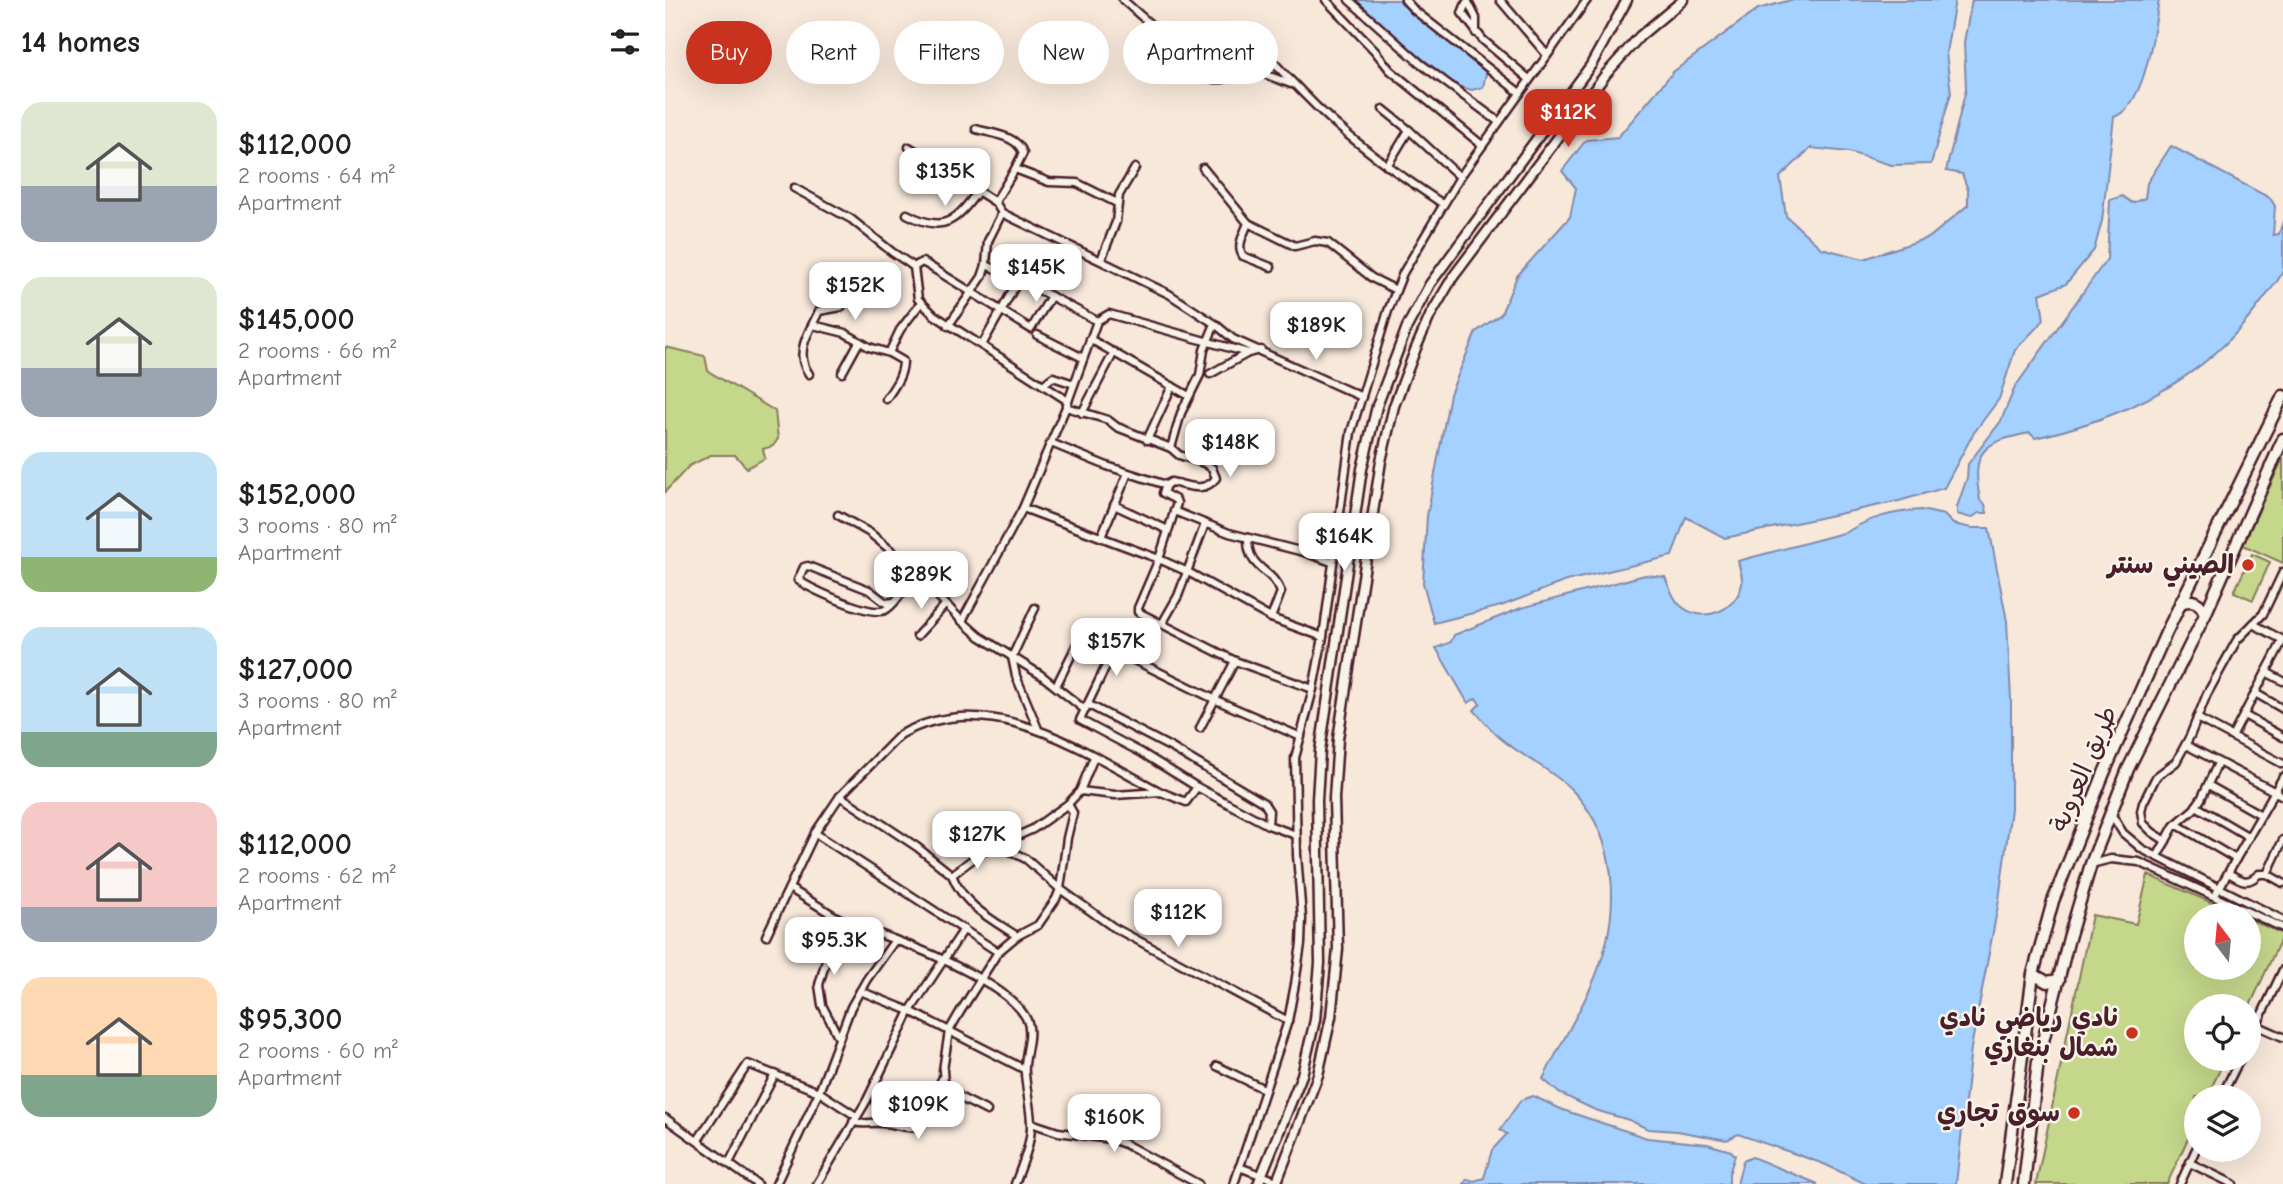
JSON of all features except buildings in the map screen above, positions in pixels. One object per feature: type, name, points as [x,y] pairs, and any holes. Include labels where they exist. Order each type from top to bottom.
[{"type":"highway","name":"طريق العروبة","points":[[2005,1184],[2033,974],[2047,917],[2079,833],[2180,603],[2283,396]]},
{"type":"highway","name":"طريق العروبة","points":[[2024,1184],[2029,1121],[2039,1061],[2091,864],[2139,746],[2205,615],[2283,439]]},
{"type":"highway","points":[[2180,603],[2194,601],[2200,605],[2205,615]]},
{"type":"highway","points":[[2033,974],[2047,982],[2059,980]]},
{"type":"main road","points":[[1260,1180],[1301,1075],[1315,1020],[1321,937],[1318,775],[1371,427],[1407,327],[1441,267],[1574,88],[1604,44],[1627,0]]},
{"type":"main road","points":[[1276,1182],[1318,1075],[1331,1017],[1338,949],[1334,819],[1336,765],[1368,536],[1391,418],[1430,316],[1453,277],[1588,98],[1640,36],[1683,0]]},
{"type":"main road","points":[[1354,533],[1368,536]]},
{"type":"main road","points":[[1347,583],[1362,585]]},
{"type":"street","points":[[1123,0],[1168,40],[1190,55],[1213,79],[1256,71],[1296,86]]},
{"type":"street","points":[[1327,0],[1375,51],[1389,70],[1482,145]]},
{"type":"street","points":[[1349,0],[1421,64],[1499,122]]},
{"type":"street","points":[[1405,0],[1414,10],[1520,93]]},
{"type":"street","points":[[1500,0],[1547,55]]},
{"type":"street","points":[[1234,1184],[1288,1021],[1301,944],[1294,772],[1313,689],[1351,432],[1361,397],[1403,273],[1460,177],[1584,1]]},
{"type":"street","points":[[1476,33],[1529,79]]},
{"type":"street","points":[[1278,67],[1354,142],[1443,204]]},
{"type":"street","points":[[1383,109],[1460,177]]},
{"type":"street","points":[[976,129],[1012,140],[1019,144],[1023,153],[995,202]]},
{"type":"street","points":[[1387,166],[1409,130]]},
{"type":"street","points":[[909,147],[995,202],[1002,213],[1169,293],[1233,338],[1361,397]]},
{"type":"street","points":[[1101,260],[1117,222],[1119,195],[1135,168]]},
{"type":"street","points":[[1203,168],[1248,223],[1295,246],[1315,241],[1328,243],[1372,278],[1396,290]]},
{"type":"street","points":[[1015,169],[1049,182],[1077,183],[1118,203]]},
{"type":"street","points":[[795,188],[851,219],[914,267],[920,304],[948,326],[1045,384],[1067,404],[1212,468],[1216,478],[1206,487],[1197,489],[1171,482],[1166,485],[1163,492],[1165,495],[1177,501],[1159,559],[1137,610],[1235,661],[1313,689]]},
{"type":"street","points":[[907,214],[923,223],[950,221],[963,213],[978,191]]},
{"type":"street","points":[[948,326],[982,277],[988,241],[1002,213]]},
{"type":"street","points":[[1248,223],[1240,245],[1243,256],[1271,267]]},
{"type":"street","points":[[914,267],[922,262],[926,264],[1032,329],[1051,296]]},
{"type":"street","points":[[986,265],[1019,279],[1097,321]]},
{"type":"street","points":[[982,345],[1019,279]]},
{"type":"street","points":[[889,353],[900,330],[920,304]]},
{"type":"street","points":[[809,373],[804,366],[801,349],[821,309],[841,307]]},
{"type":"street","points":[[962,621],[1023,508],[1067,404],[1097,321],[1109,314],[1248,353]]},
{"type":"street","points":[[1171,448],[1181,413],[1200,375],[1204,351],[1216,324]]},
{"type":"street","points":[[813,326],[845,332],[869,347],[903,361],[904,366],[898,381],[886,399]]},
{"type":"street","points":[[1037,335],[1083,358]]},
{"type":"street","points":[[1090,339],[1189,396]]},
{"type":"street","points":[[842,373],[859,342]]},
{"type":"street","points":[[1210,374],[1248,353],[1261,350]]},
{"type":"street","points":[[1082,412],[1114,352]]},
{"type":"street","points":[[1045,384],[1053,377],[1074,384]]},
{"type":"street","points":[[1147,440],[1172,386]]},
{"type":"street","points":[[1051,443],[1166,485]]},
{"type":"street","points":[[1101,537],[1128,473]]},
{"type":"street","points":[[1114,505],[1168,530]]},
{"type":"street","points":[[1023,508],[1159,559],[1271,618],[1322,637]]},
{"type":"street","points":[[1174,511],[1248,538],[1332,562]]},
{"type":"street","points":[[838,515],[870,533],[906,563],[945,605],[979,636],[1087,707],[1172,748],[1264,803],[1269,811],[1268,825]]},
{"type":"street","points":[[1162,624],[1178,596],[1205,524]]},
{"type":"street","points":[[1248,538],[1247,549],[1251,559],[1274,580],[1281,592],[1271,618]]},
{"type":"street","points":[[893,602],[886,603],[869,590],[808,566],[804,567],[799,576],[798,580],[806,586],[834,600],[874,611],[887,609],[907,586],[922,579]]},
{"type":"street","points":[[2166,841],[2145,827],[2141,811],[2156,777],[2174,764],[2186,745],[2207,694],[2239,637],[2263,614],[2283,572]]},
{"type":"street","points":[[2274,591],[2283,596]]},
{"type":"street","points":[[917,636],[945,605]]},
{"type":"street","points":[[1035,608],[1012,657],[1016,676],[1038,729]]},
{"type":"street","points":[[2232,737],[2283,640],[2253,624]]},
{"type":"street","points":[[1056,686],[1083,632]]},
{"type":"street","points":[[1118,641],[1080,717],[1081,721],[1268,825],[1296,835]]},
{"type":"street","points":[[1114,650],[1216,701],[1301,737]]},
{"type":"street","points":[[1200,728],[1235,661]]},
{"type":"street","points":[[2266,672],[2283,681]]},
{"type":"street","points":[[2255,693],[2283,709]]},
{"type":"street","points":[[766,936],[815,832],[840,796],[900,734],[912,728],[967,715],[987,717],[1038,729],[1186,802],[1197,787]]},
{"type":"street","points":[[2244,715],[2283,737]]},
{"type":"street","points":[[2197,718],[2283,764]]},
{"type":"street","points":[[2186,745],[2283,796]]},
{"type":"street","points":[[952,876],[968,860],[1033,829],[1068,804],[1080,791],[1094,757]]},
{"type":"street","points":[[2157,857],[2176,824],[2196,806],[2218,763]]},
{"type":"street","points":[[2215,896],[2283,777]]},
{"type":"street","points":[[2208,785],[2261,815]]},
{"type":"street","points":[[1080,791],[1115,795],[1161,792]]},
{"type":"street","points":[[840,796],[917,847],[952,876],[956,886],[974,908],[1017,936]]},
{"type":"street","points":[[698,1140],[748,1064],[819,1092],[866,1125],[880,1122],[897,1127],[916,1127],[928,1110],[942,1079],[949,1031],[998,952],[1017,936],[1038,925],[1060,889],[1062,862],[1073,813],[1068,804]]},
{"type":"street","points":[[2196,806],[2249,837]]},
{"type":"street","points":[[2110,812],[2130,840],[2157,857],[2219,888],[2282,927]]},
{"type":"street","points":[[2176,824],[2236,859]]},
{"type":"street","points":[[815,832],[998,952]]},
{"type":"street","points":[[2267,874],[2280,855],[2283,840]]},
{"type":"street","points":[[997,844],[1026,859],[1060,889],[1113,927],[1288,1021]]},
{"type":"street","points":[[2091,864],[2111,859],[2139,862],[2282,927]]},
{"type":"street","points":[[2228,873],[2247,882],[2259,874],[2267,874],[2283,883]]},
{"type":"street","points":[[789,888],[838,918],[944,958],[1011,1001],[1028,1021],[1024,1069],[1031,1123],[1015,1184]]},
{"type":"street","points":[[838,918],[819,985],[822,1005],[838,1038]]},
{"type":"street","points":[[817,1184],[867,1100],[909,1012],[964,929]]},
{"type":"street","points":[[776,1184],[819,1092],[834,1057],[838,1038],[860,991],[895,940]]},
{"type":"street","points":[[2261,1016],[2283,970]]},
{"type":"street","points":[[860,991],[949,1031],[1024,1069]]},
{"type":"street","points":[[2261,1027],[2283,1037]]},
{"type":"street","points":[[1217,1066],[1264,1090]]},
{"type":"street","points":[[729,1163],[775,1074]]},
{"type":"street","points":[[942,1079],[948,1090],[987,1111]]},
{"type":"street","points":[[665,1118],[757,1184]]},
{"type":"street","points":[[1031,1123],[1058,1132],[1111,1139],[1125,1144],[1198,1184]]},
{"type":"street","points":[[2179,1184],[2190,1163],[2233,1184]]},
{"type":"street","points":[[1240,1167],[1260,1180],[1276,1182]]},
{"type":"green space","points":[[665,347],[705,356],[708,371],[775,411],[778,439],[773,446],[763,449],[765,458],[747,468],[735,455],[711,455],[689,466],[665,492]]},
{"type":"green space","points":[[2283,458],[2283,563],[2243,545]]},
{"type":"green space","points":[[2252,554],[2270,562],[2253,600],[2234,592]]},
{"type":"green space","name":"نادي رياضي نادي شمال بنغازي","points":[[2148,875],[2212,903],[2184,903],[2184,980],[2261,980],[2261,924],[2283,934],[2255,994],[2184,994],[2184,1071],[2219,1071],[2213,1085],[2184,1085],[2184,1147],[2167,1184],[2036,1184],[2092,915],[2136,924]]},
{"type":"water","points":[[1354,0],[1400,0],[1482,66],[1486,74],[1483,87],[1472,90],[1457,86],[1389,32]]},
{"type":"water","points":[[1791,0],[1955,0],[1946,53],[1951,93],[1931,164],[1891,165],[1849,152],[1811,148],[1780,177],[1786,216],[1821,248],[1864,259],[1930,237],[1968,205],[1968,190],[1962,174],[1946,171],[1966,89],[1964,42],[1972,0],[2159,0],[2147,66],[2141,83],[2125,110],[2114,117],[2102,221],[2094,250],[2066,284],[2040,294],[2044,320],[2015,350],[1999,399],[1973,434],[1944,488],[1899,501],[1725,538],[1686,517],[1672,556],[1566,581],[1501,606],[1434,623],[1423,583],[1427,516],[1450,394],[1476,332],[1501,314],[1517,276],[1570,217],[1576,188],[1562,171],[1586,140],[1618,137],[1673,72],[1758,9]]},
{"type":"water","points":[[2171,146],[2270,198],[2275,206],[2273,235],[2279,234],[2283,221],[2283,271],[2278,280],[2245,323],[2223,346],[2203,364],[2158,393],[2111,415],[2061,432],[2035,438],[2030,433],[1991,445],[1979,460],[1977,470],[1980,500],[1985,504],[1987,513],[1979,513],[1971,518],[1957,514],[1968,464],[2001,421],[2015,387],[2107,259],[2110,200],[2122,196],[2132,203],[2145,198],[2147,183]]},
{"type":"water","points":[[1921,510],[1944,515],[1953,524],[1989,528],[2007,621],[2011,700],[2011,809],[1999,900],[1971,1048],[1956,1184],[1866,1184],[1824,1164],[1738,1134],[1727,1140],[1648,1129],[1595,1110],[1559,1093],[1543,1079],[1590,989],[1600,964],[1611,912],[1612,886],[1608,860],[1601,835],[1589,811],[1572,790],[1492,731],[1474,710],[1480,704],[1476,698],[1468,703],[1436,648],[1451,642],[1454,635],[1521,608],[1645,575],[1665,577],[1676,600],[1690,612],[1718,612],[1734,601],[1739,593],[1742,580],[1738,561],[1847,532],[1883,516]]},
{"type":"water","points":[[1533,1096],[1563,1110],[1647,1138],[1707,1144],[1731,1151],[1735,1155],[1729,1184],[1464,1184],[1467,1179],[1474,1181],[1484,1178],[1492,1150],[1507,1134],[1500,1130],[1521,1100]]},
{"type":"water","points":[[1752,1157],[1818,1184],[1737,1184],[1743,1161]]},
{"type":"place","name":"الصيني سنتر","points":[[2248,565]]},
{"type":"place","name":"نادي رياضي نادي شمال بنغازي","points":[[2132,1033]]},
{"type":"place","name":"سوق تجاري","points":[[2074,1113]]}]
